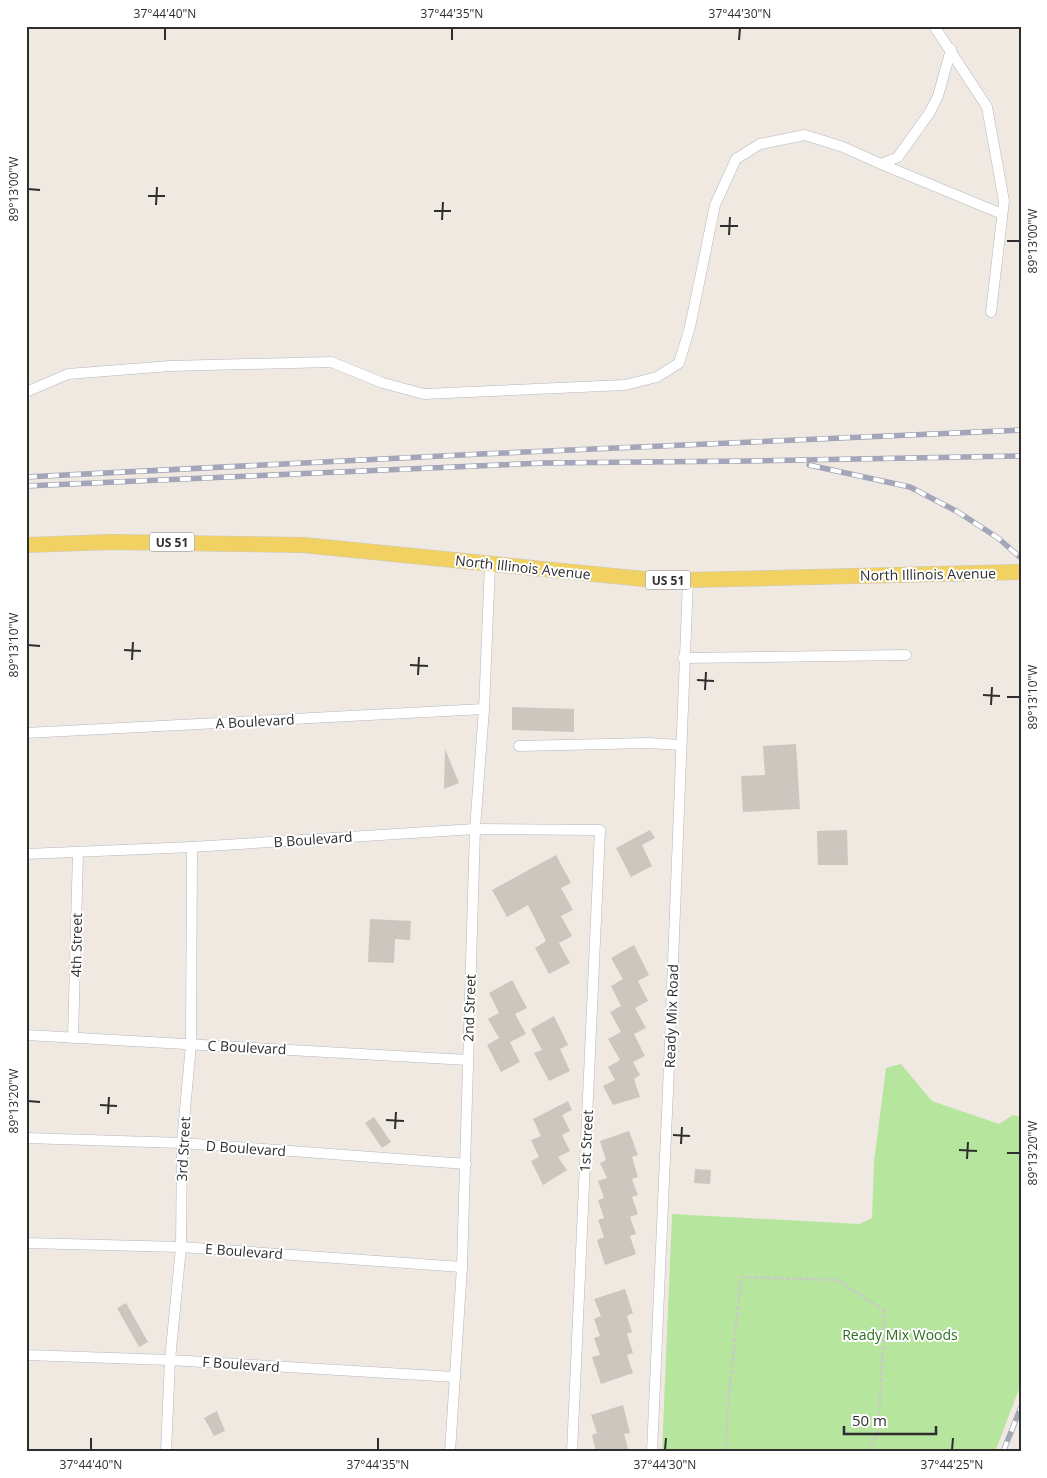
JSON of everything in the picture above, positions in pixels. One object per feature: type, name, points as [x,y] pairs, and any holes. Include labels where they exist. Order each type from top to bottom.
[{"type":"main road","name":"North Illinois Avenue","points":[[26,545],[111,542],[303,545],[654,580],[1021,572]]},
{"type":"street","points":[[934,26],[951,49],[987,107],[1004,201],[991,312]]},
{"type":"street","points":[[880,164],[898,158],[930,112],[938,96],[951,49]]},
{"type":"street","points":[[26,392],[68,374],[170,366],[331,362],[383,383],[424,394],[625,385],[657,377],[679,363],[690,327],[715,205],[736,159],[760,144],[805,135],[843,147],[1002,214]]},
{"type":"street","name":"2nd Street","points":[[450,1452],[462,1267],[475,829],[484,709],[490,564]]},
{"type":"street","name":"Ready Mix Road","points":[[652,1452],[688,580]]},
{"type":"street","points":[[684,658],[906,655]]},
{"type":"street","name":"A Boulevard","points":[[26,733],[484,709]]},
{"type":"street","points":[[519,746],[650,743],[680,745]]},
{"type":"street","name":"B Boulevard","points":[[26,854],[192,847],[475,829],[600,830]]},
{"type":"street","name":"1st Street","points":[[572,1452],[600,830]]},
{"type":"street","name":"3rd Street","points":[[166,1452],[170,1360],[181,1247],[182,1143],[191,1044],[192,847]]},
{"type":"street","name":"4th Street","points":[[73,1038],[78,852]]},
{"type":"street","name":"C Boulevard","points":[[26,1035],[468,1060]]},
{"type":"street","name":"D Boulevard","points":[[26,1138],[182,1143],[466,1164]]},
{"type":"street","name":"E Boulevard","points":[[26,1243],[181,1247],[462,1267]]},
{"type":"street","name":"F Boulevard","points":[[26,1356],[170,1360],[455,1377]]},
{"type":"path","points":[[725,1452],[741,1277],[836,1280],[885,1311],[878,1432],[868,1452]]},
{"type":"green space","name":"Ready Mix Woods","points":[[901,1064],[932,1101],[999,1124],[1013,1115],[1021,1117],[1021,1384],[995,1452],[662,1452],[672,1214],[859,1224],[872,1218],[874,1162],[886,1068]]},
{"type":"building","points":[[512,707],[574,709],[574,732],[512,730]]},
{"type":"building","points":[[796,744],[800,809],[743,812],[741,776],[765,775],[763,746]]},
{"type":"building","points":[[445,749],[459,783],[444,789]]},
{"type":"building","points":[[650,830],[655,838],[642,845],[652,866],[631,877],[616,848]]},
{"type":"building","points":[[847,830],[848,865],[818,865],[817,831]]},
{"type":"building","points":[[556,855],[571,883],[561,888],[573,910],[561,916],[572,936],[559,943],[570,963],[549,974],[535,948],[546,941],[528,905],[507,917],[492,890]]},
{"type":"building","points":[[370,919],[411,921],[410,940],[395,939],[394,963],[368,962]]},
{"type":"building","points":[[634,945],[649,975],[638,981],[648,1001],[635,1008],[646,1028],[634,1034],[645,1056],[633,1062],[640,1075],[634,1079],[640,1097],[613,1105],[603,1086],[615,1080],[608,1067],[620,1060],[608,1039],[621,1032],[610,1012],[621,1006],[611,986],[623,979],[611,958]]},
{"type":"building","points":[[512,980],[527,1008],[515,1014],[526,1034],[510,1042],[520,1062],[501,1072],[487,1045],[499,1038],[488,1019],[499,1013],[489,993]]},
{"type":"building","points":[[554,1016],[568,1045],[560,1049],[570,1071],[549,1081],[534,1053],[542,1050],[531,1029]]},
{"type":"building","points":[[568,1101],[572,1110],[562,1115],[570,1131],[562,1135],[570,1151],[558,1157],[567,1170],[543,1185],[531,1161],[539,1157],[531,1140],[541,1136],[533,1119]]},
{"type":"building","points":[[374,1117],[391,1142],[382,1148],[365,1123]]},
{"type":"building","points":[[629,1131],[638,1155],[632,1157],[638,1177],[632,1179],[638,1195],[632,1197],[638,1214],[630,1217],[636,1234],[630,1236],[636,1254],[605,1265],[597,1240],[604,1237],[598,1220],[604,1218],[598,1200],[604,1198],[598,1181],[607,1178],[600,1163],[606,1160],[600,1141]]},
{"type":"building","points":[[695,1169],[711,1170],[710,1184],[694,1183]]},
{"type":"building","points":[[625,1289],[633,1313],[627,1316],[632,1332],[627,1334],[633,1353],[627,1355],[633,1373],[601,1384],[592,1357],[600,1355],[594,1338],[600,1336],[594,1319],[601,1316],[594,1299]]},
{"type":"building","points":[[126,1303],[148,1342],[139,1347],[117,1308]]},
{"type":"building","points":[[623,1405],[630,1433],[624,1434],[629,1452],[596,1452],[592,1435],[597,1433],[591,1415]]},
{"type":"building","points":[[217,1411],[225,1431],[214,1436],[204,1418]]},
{"type":"railway","points":[[26,477],[481,454],[1021,430]]},
{"type":"railway","points":[[26,486],[543,463],[1021,456]]},
{"type":"railway","points":[[809,465],[910,487],[958,512],[998,538],[1021,558]]},
{"type":"railway","points":[[1003,1452],[1021,1407]]}]
